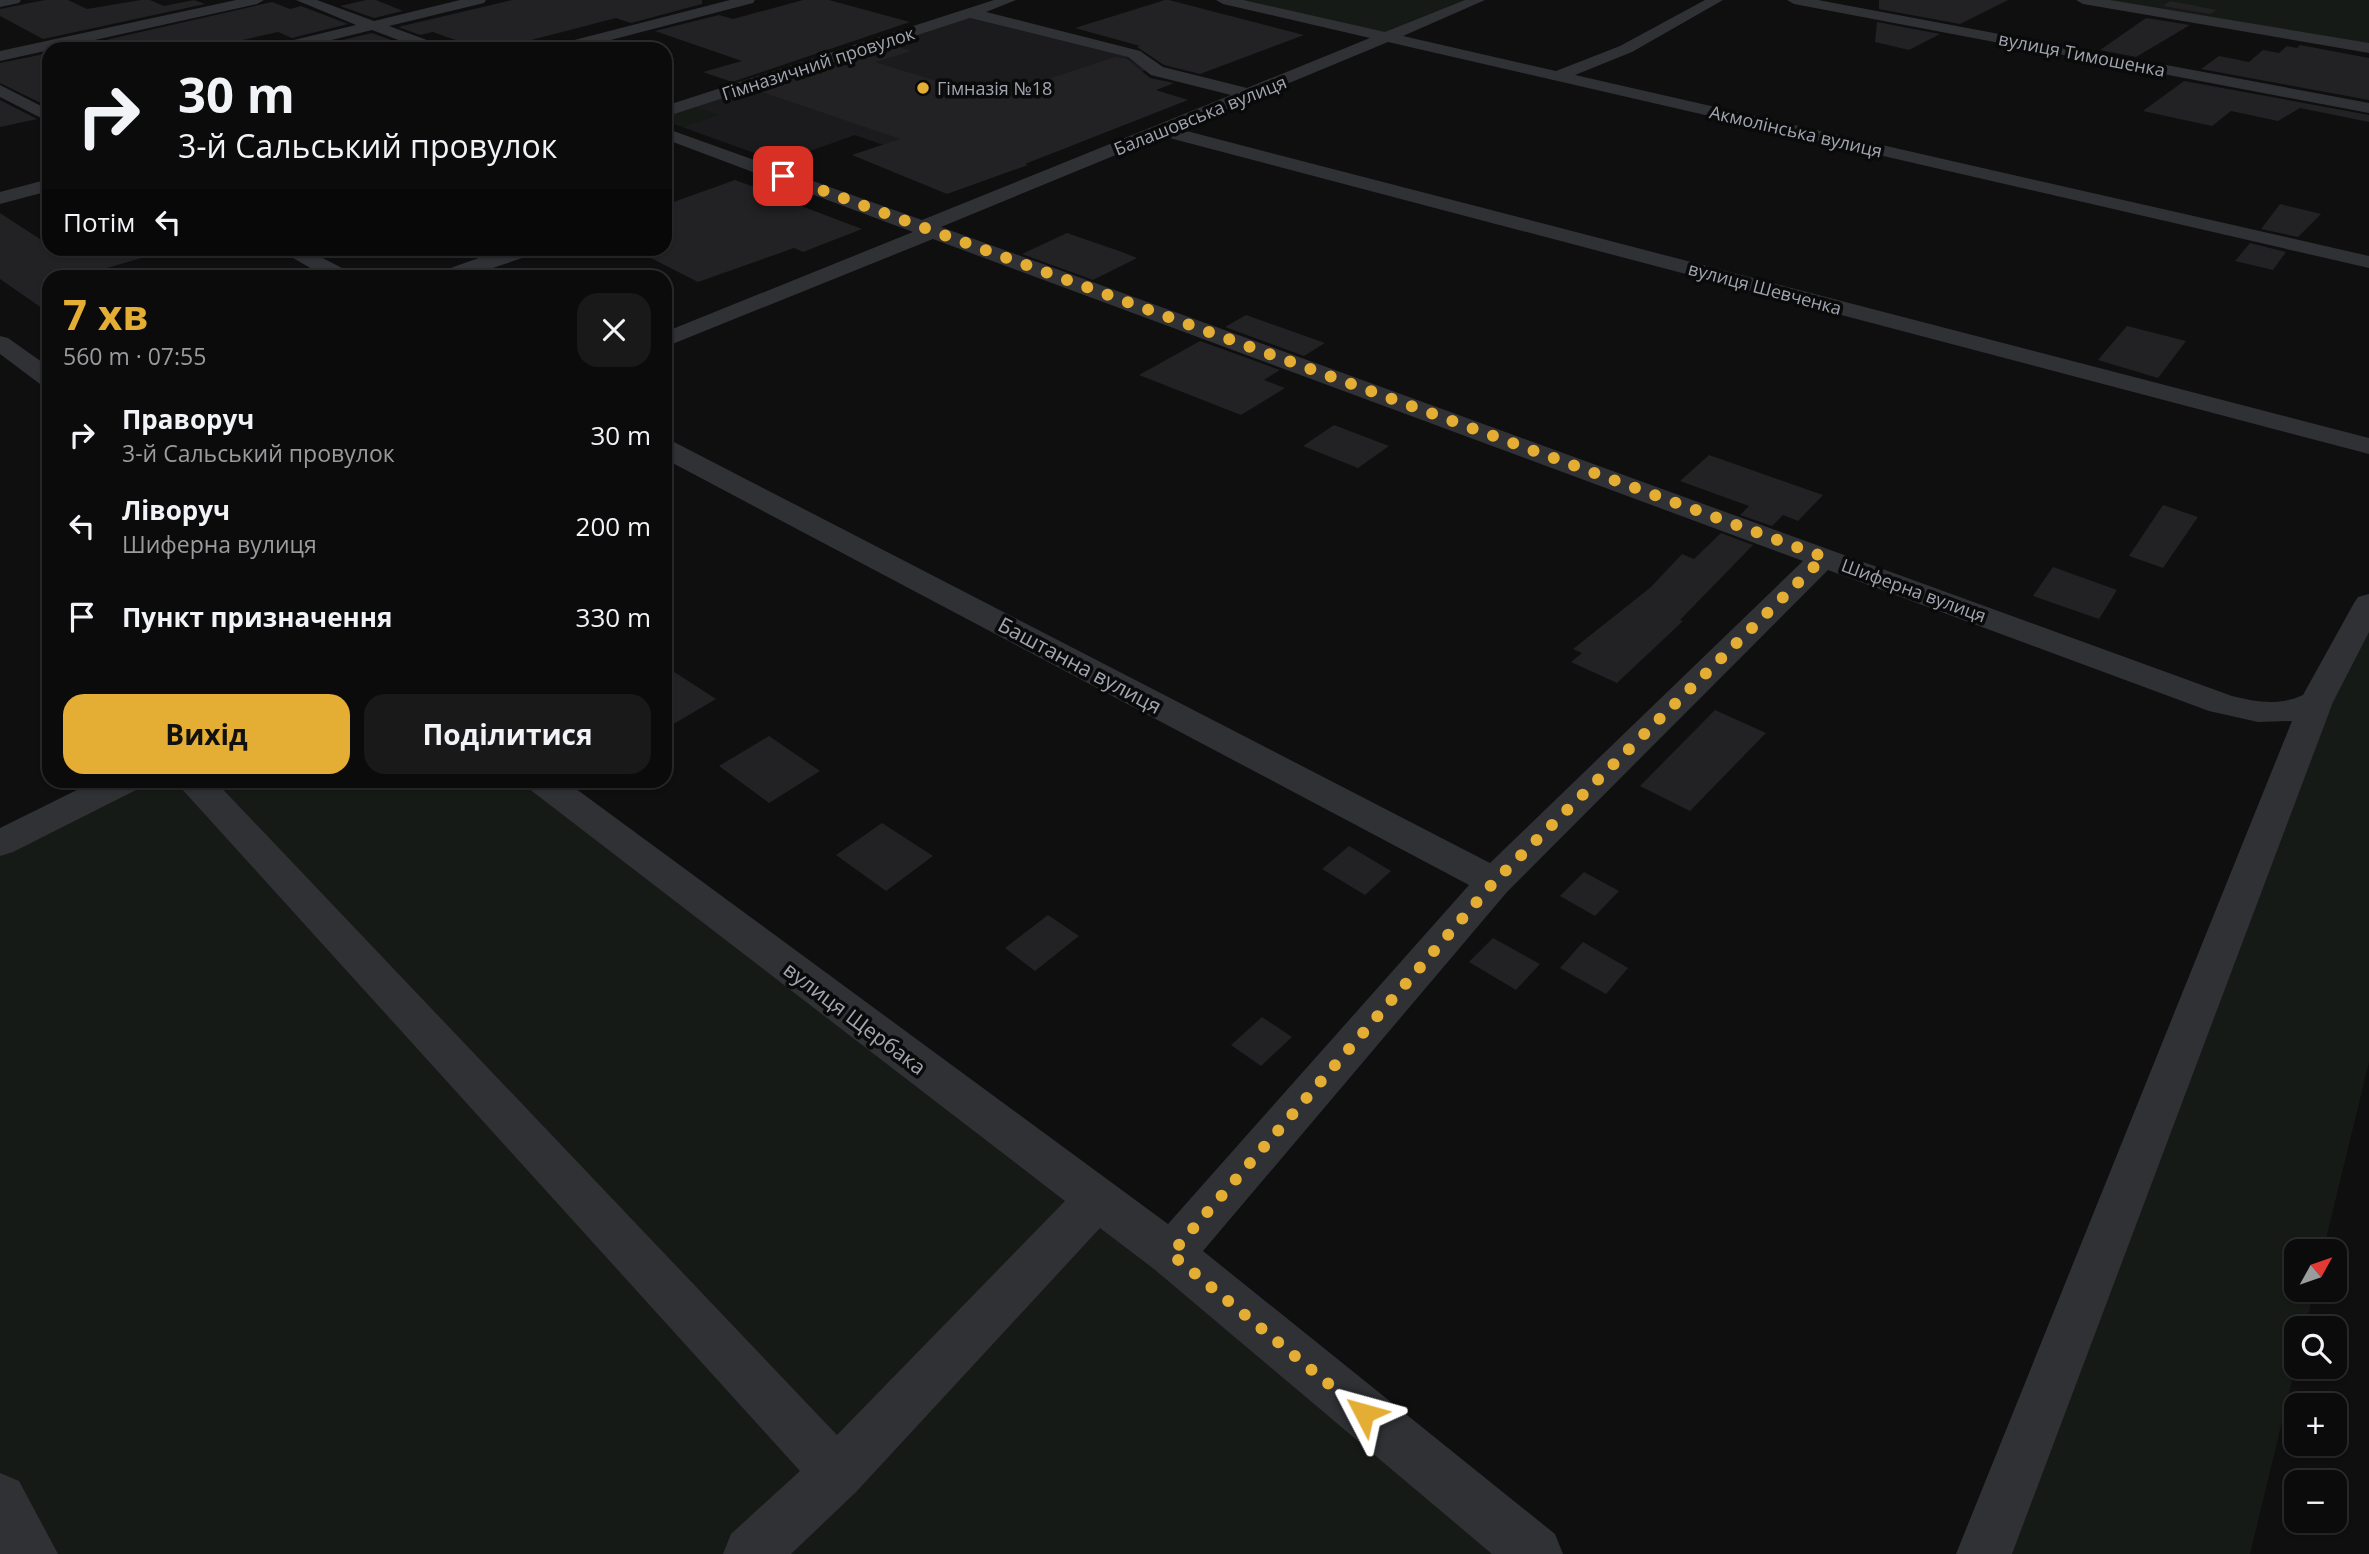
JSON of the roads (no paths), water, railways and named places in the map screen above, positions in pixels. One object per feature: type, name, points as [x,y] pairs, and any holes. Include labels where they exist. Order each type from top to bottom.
[{"type":"street","points":[[0,3],[14,0]]},
{"type":"street","points":[[64,42],[257,0]]},
{"type":"street","points":[[303,0],[418,42]]},
{"type":"street","points":[[303,42],[479,0]]},
{"type":"street","points":[[583,42],[748,0]]},
{"type":"street","name":"Гімназичний провулок","points":[[672,110],[1009,0]]},
{"type":"street","name":"Акмолінська вулиця","points":[[1223,0],[2369,261]]},
{"type":"street","name":"Балашовська вулиця","points":[[672,337],[1478,0]]},
{"type":"street","points":[[1559,76],[1626,49],[1716,0]]},
{"type":"street","name":"вулиця Тимошенка","points":[[1794,0],[2369,108]]},
{"type":"street","points":[[2083,0],[2369,48]]},
{"type":"street","points":[[970,13],[1134,54],[1157,71],[1249,94]]},
{"type":"street","points":[[0,56],[42,47]]},
{"type":"street","points":[[0,90],[42,109]]},
{"type":"street","name":"вулиця Шевченка","points":[[1162,130],[2369,446]]},
{"type":"street","name":"Шиферна вулиця","points":[[672,136],[2221,704],[2256,714],[2300,711],[2316,702]]},
{"type":"street","points":[[0,198],[42,187]]},
{"type":"street","points":[[301,256],[328,270]]},
{"type":"street","points":[[467,270],[506,256]]},
{"type":"street","points":[[0,343],[42,374]]},
{"type":"street","name":"Баштанна вулиця","points":[[672,452],[1494,882]]},
{"type":"street","points":[[1171,1254],[1494,882],[1824,557]]},
{"type":"street","points":[[1984,1554],[2316,702],[2355,661],[2369,603]]},
{"type":"street","points":[[0,843],[112,788]]},
{"type":"street","points":[[200,788],[837,1473]]},
{"type":"street","name":"вулиця Щербака","points":[[551,788],[1171,1254],[1535,1554]]},
{"type":"street","points":[[751,1554],[837,1473],[1096,1200]]},
{"type":"street","points":[[0,1500],[30,1554]]},
{"type":"place","name":"Гімназія №18","points":[[923,88]]}]
